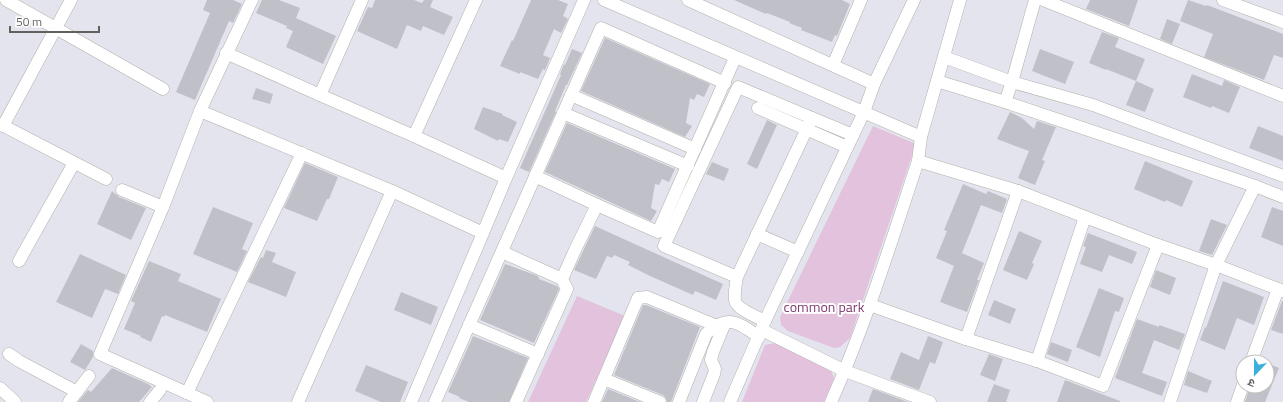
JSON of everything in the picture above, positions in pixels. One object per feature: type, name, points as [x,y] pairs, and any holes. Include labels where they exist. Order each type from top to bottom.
[{"type":"street","points":[[6,0],[163,89]]},
{"type":"street","points":[[70,0],[1,125],[106,179]]},
{"type":"street","points":[[207,402],[100,354],[163,207],[200,111],[252,0]]},
{"type":"street","points":[[320,95],[362,0]]},
{"type":"street","points":[[414,136],[476,0]]},
{"type":"street","points":[[411,402],[506,178],[584,0]]},
{"type":"street","points":[[604,0],[921,137]]},
{"type":"street","points":[[688,0],[874,84]]},
{"type":"street","points":[[833,65],[861,0]]},
{"type":"street","points":[[730,402],[864,112],[874,84],[914,0]]},
{"type":"street","points":[[831,402],[845,371],[870,305],[918,161],[921,137],[960,0]]},
{"type":"street","points":[[1005,102],[1035,0]]},
{"type":"street","points":[[1043,0],[1283,96]]},
{"type":"street","points":[[1223,0],[1283,22]]},
{"type":"street","points":[[435,402],[601,28],[725,83]]},
{"type":"street","points":[[226,53],[506,178]]},
{"type":"street","points":[[944,57],[1012,82],[1093,105],[1283,176]]},
{"type":"street","points":[[535,176],[658,232],[736,58]]},
{"type":"street","points":[[937,81],[1005,102],[1255,186],[1283,197]]},
{"type":"street","points":[[737,277],[664,246],[738,87],[853,135]]},
{"type":"street","points":[[572,95],[695,149]]},
{"type":"street","points":[[758,108],[847,147]]},
{"type":"street","points":[[200,111],[392,191],[483,233]]},
{"type":"street","points":[[563,113],[688,166]]},
{"type":"street","points":[[762,330],[737,306],[735,300],[737,277],[812,118]]},
{"type":"street","points":[[187,393],[302,153]]},
{"type":"street","points":[[918,161],[1018,191],[1158,245],[1281,290],[1255,354]]},
{"type":"street","points":[[19,261],[74,163]]},
{"type":"street","points":[[1170,402],[1216,265],[1255,186]]},
{"type":"street","points":[[122,190],[163,207]]},
{"type":"street","points":[[298,402],[392,191]]},
{"type":"street","points":[[966,339],[1018,191]]},
{"type":"street","points":[[562,279],[597,205]]},
{"type":"street","points":[[1037,361],[1085,217]]},
{"type":"street","points":[[757,234],[798,252]]},
{"type":"street","points":[[870,305],[966,339],[1037,361],[1103,386],[1158,245]]},
{"type":"street","points":[[502,252],[562,279],[567,289],[516,402]]},
{"type":"street","points":[[594,402],[638,298],[648,297],[721,324]]},
{"type":"street","points":[[679,402],[706,334],[713,327],[729,321],[762,330],[845,371],[906,398],[930,402]]},
{"type":"street","points":[[703,402],[714,374],[715,369],[711,360],[721,324]]},
{"type":"street","points":[[469,326],[538,354]]},
{"type":"street","points":[[9,354],[19,361],[77,392]]},
{"type":"street","points":[[69,402],[89,376]]},
{"type":"street","points":[[604,379],[660,402]]},
{"type":"street","points":[[0,388],[15,402]]},
{"type":"street","points":[[150,402],[160,390]]},
{"type":"green space","name":"common park","points":[[873,126],[916,144],[850,338],[840,347],[834,348],[788,331],[781,325],[780,317]]},
{"type":"green space","points":[[577,296],[625,316],[586,402],[528,402]]},
{"type":"green space","name":"common park","points":[[776,343],[830,368],[834,378],[824,402],[742,402],[765,345]]},
{"type":"building","points":[[207,0],[233,0],[242,4],[233,23],[229,21],[195,100],[176,92],[210,13],[203,10]]},
{"type":"building","points":[[262,0],[279,0],[300,8],[296,18],[336,36],[323,64],[286,47],[293,31],[286,28],[287,26],[256,13]]},
{"type":"building","points":[[375,0],[414,0],[422,3],[424,0],[433,0],[430,7],[453,17],[444,35],[423,26],[421,31],[407,25],[397,49],[357,31],[368,7],[372,8]]},
{"type":"building","points":[[531,0],[558,0],[568,4],[563,16],[568,19],[561,33],[554,29],[543,55],[550,58],[545,70],[543,69],[538,79],[500,66]]},
{"type":"building","points":[[734,0],[842,0],[850,4],[837,36],[835,35],[832,42],[801,30],[802,28],[789,23],[790,22],[767,13],[766,14]]},
{"type":"building","points":[[1090,0],[1138,0],[1129,26],[1086,9]]},
{"type":"building","points":[[1188,0],[1206,6],[1207,5],[1283,34],[1283,58],[1274,55],[1264,80],[1204,57],[1213,34],[1180,21]]},
{"type":"building","points":[[1167,19],[1180,24],[1172,44],[1160,39]]},
{"type":"building","points":[[1102,32],[1119,38],[1115,47],[1145,59],[1136,81],[1089,63]]},
{"type":"building","points":[[605,38],[710,84],[704,97],[697,94],[694,100],[690,98],[686,123],[692,126],[685,137],[581,91]]},
{"type":"building","points":[[572,49],[582,53],[566,85],[555,111],[556,112],[529,172],[520,168],[561,75],[560,74],[564,64],[565,65]]},
{"type":"building","points":[[1040,49],[1074,62],[1065,84],[1032,71]]},
{"type":"building","points":[[1192,74],[1222,86],[1224,80],[1240,87],[1229,113],[1183,97]]},
{"type":"building","points":[[1136,81],[1154,89],[1145,112],[1126,105]]},
{"type":"building","points":[[256,88],[273,94],[270,104],[252,99]]},
{"type":"building","points":[[483,107],[503,114],[502,115],[517,122],[508,142],[499,139],[498,141],[474,129]]},
{"type":"building","points":[[1010,112],[1022,118],[1034,129],[1037,121],[1056,127],[1042,160],[1045,161],[1035,185],[1018,178],[1029,151],[997,139]]},
{"type":"building","points":[[767,120],[777,125],[757,169],[747,164]]},
{"type":"building","points":[[567,123],[675,169],[669,182],[662,179],[659,185],[655,184],[651,208],[657,211],[651,221],[545,172]]},
{"type":"building","points":[[1258,126],[1283,136],[1283,161],[1249,148]]},
{"type":"building","points":[[1145,161],[1193,181],[1182,207],[1166,200],[1165,202],[1134,189]]},
{"type":"building","points":[[712,162],[729,169],[724,181],[706,174]]},
{"type":"building","points":[[305,163],[338,177],[329,199],[327,199],[317,221],[284,208]]},
{"type":"building","points":[[963,184],[986,194],[988,191],[1007,199],[1002,213],[981,205],[962,253],[984,263],[967,312],[940,302],[954,266],[936,258],[947,231],[944,230]]},
{"type":"building","points":[[112,191],[119,197],[146,208],[131,240],[97,224]]},
{"type":"building","points":[[213,207],[253,223],[242,249],[247,251],[237,272],[193,254]]},
{"type":"building","points":[[1272,207],[1283,211],[1283,246],[1261,237]]},
{"type":"building","points":[[1211,219],[1227,225],[1212,255],[1199,251]]},
{"type":"building","points":[[595,226],[723,284],[716,300],[695,291],[693,295],[628,265],[630,262],[614,255],[612,258],[607,256],[596,279],[574,270]]},
{"type":"building","points":[[1019,231],[1042,241],[1032,263],[1034,264],[1027,280],[1003,270]]},
{"type":"building","points":[[1088,233],[1137,252],[1132,264],[1109,255],[1102,272],[1080,264],[1086,247],[1083,246]]},
{"type":"building","points":[[266,250],[276,253],[272,262],[296,272],[286,297],[248,282],[261,257],[263,258]]},
{"type":"building","points":[[80,254],[126,275],[118,294],[105,289],[92,318],[56,302]]},
{"type":"building","points":[[149,261],[181,274],[178,281],[221,299],[207,332],[165,315],[164,317],[162,316],[151,342],[124,329],[135,303],[131,301]]},
{"type":"building","points":[[505,264],[538,276],[539,279],[557,286],[559,289],[534,343],[480,320]]},
{"type":"building","points":[[1156,270],[1176,278],[1170,295],[1150,287]]},
{"type":"building","points":[[1223,281],[1264,297],[1254,325],[1237,318],[1225,350],[1200,340],[1205,327],[1206,328]]},
{"type":"building","points":[[1099,288],[1124,298],[1119,312],[1115,311],[1100,357],[1076,347]]},
{"type":"building","points":[[401,292],[438,307],[431,325],[394,310]]},
{"type":"building","points":[[994,300],[1016,309],[1010,324],[988,315]]},
{"type":"building","points":[[1283,301],[1283,334],[1271,330]]},
{"type":"building","points":[[643,305],[700,327],[671,402],[667,402],[663,395],[614,375]]},
{"type":"building","points":[[1137,319],[1185,334],[1179,350],[1154,340],[1142,373],[1167,382],[1162,396],[1115,378]]},
{"type":"building","points":[[473,336],[528,358],[509,402],[469,402],[448,392]]},
{"type":"building","points":[[928,336],[943,342],[935,364],[930,362],[919,390],[890,379],[901,352],[919,360]]},
{"type":"building","points":[[1051,342],[1072,350],[1068,362],[1047,354]]},
{"type":"building","points":[[81,344],[93,351],[93,357],[85,370],[70,362]]},
{"type":"building","points":[[989,354],[1003,359],[995,381],[980,375]]},
{"type":"building","points":[[366,365],[408,382],[400,402],[381,402],[355,391]]},
{"type":"building","points":[[1275,366],[1279,368],[1275,378]]},
{"type":"building","points":[[112,368],[152,387],[139,402],[78,402],[88,390],[91,392]]},
{"type":"building","points":[[1188,371],[1212,381],[1207,393],[1184,385]]},
{"type":"building","points":[[1065,380],[1120,401],[1120,402],[1057,402]]},
{"type":"building","points":[[994,384],[1010,390],[1006,402],[987,402]]},
{"type":"building","points":[[608,389],[640,402],[602,402]]},
{"type":"building","points":[[873,389],[900,399],[907,402],[868,402]]},
{"type":"building","points":[[1248,394],[1268,394],[1265,402],[1245,402]]}]
